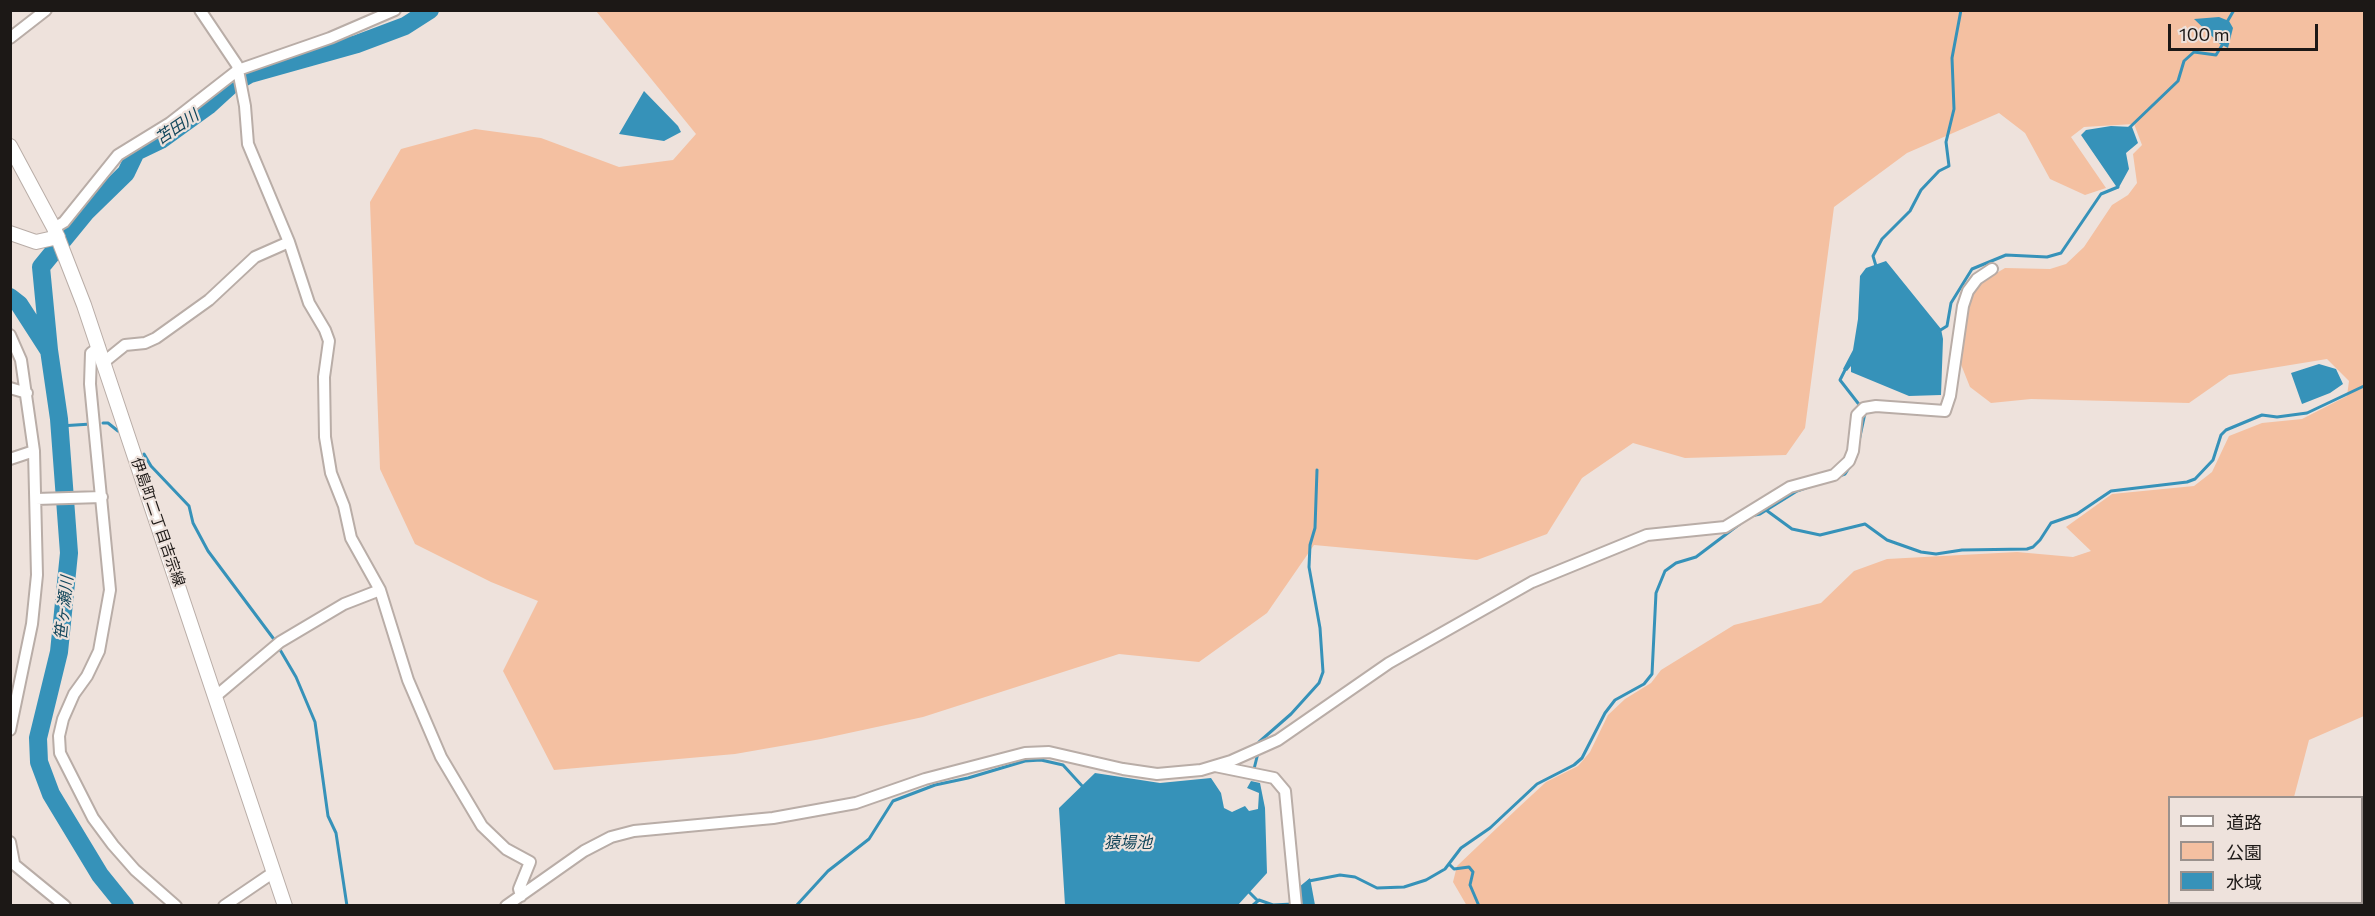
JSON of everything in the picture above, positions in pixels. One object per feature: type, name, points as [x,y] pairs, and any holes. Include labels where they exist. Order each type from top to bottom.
[{"type":"street","points":[[10,38],[46,10]]},
{"type":"street","points":[[200,10],[238,72],[245,106],[248,144],[289,242],[309,303],[320,319],[328,341],[324,376],[325,437],[331,473],[344,506],[351,538],[380,590],[408,680],[441,757],[482,826],[506,849],[530,862],[519,889],[521,896]]},
{"type":"street","points":[[10,233],[36,242],[56,232],[118,155],[170,123],[238,72],[330,38],[395,10]]},
{"type":"street","name":"伊島町二丁目吉宗線","points":[[10,146],[56,232],[99,347],[216,696],[283,905]]},
{"type":"street","points":[[104,362],[125,345],[145,343],[156,338],[209,300],[255,256],[289,242]]},
{"type":"street","points":[[509,905],[584,851],[622,834],[715,822],[773,818],[856,803],[957,770],[1025,753],[1048,752],[1148,773],[1180,773],[1215,766],[1278,741],[1389,663],[1532,582],[1647,535],[1725,527],[1790,487],[1834,475],[1843,469],[1853,452],[1861,410],[1876,406],[1945,411],[1950,396],[1963,306],[1968,291],[1977,279],[1992,268]]},
{"type":"street","points":[[10,335],[21,360],[27,393],[39,499],[37,575],[32,624],[10,730]]},
{"type":"street","points":[[99,347],[91,353],[90,384],[102,497],[104,541],[110,567],[106,619],[99,651],[87,676],[74,694],[63,719],[59,736],[60,753],[93,818],[113,845],[135,870],[176,906]]},
{"type":"street","points":[[10,388],[27,393]]},
{"type":"street","points":[[10,459],[34,451]]},
{"type":"street","points":[[39,499],[102,497]]},
{"type":"street","points":[[216,696],[278,644],[344,604],[380,590]]},
{"type":"street","points":[[1215,766],[1274,778],[1285,791],[1295,904]]},
{"type":"street","points":[[10,842],[12,862],[65,906]]},
{"type":"street","points":[[224,906],[274,872]]},
{"type":"green space","points":[[596,11],[2364,11],[2364,716],[2309,740],[2294,796],[2168,796],[2168,904],[2295,905],[1467,906],[1453,882],[1457,866],[1519,807],[1546,782],[1578,766],[1590,752],[1608,715],[1625,699],[1651,683],[1661,670],[1734,625],[1821,603],[1854,571],[1887,559],[2017,552],[2073,557],[2091,551],[2066,527],[2112,494],[2194,486],[2212,472],[2229,436],[2262,423],[2302,419],[2347,396],[2349,381],[2327,359],[2229,375],[2189,403],[2031,399],[1991,403],[1970,387],[1960,362],[1969,305],[1978,284],[2005,268],[2050,269],[2066,264],[2084,247],[2112,205],[2128,195],[2137,183],[2133,154],[2142,145],[2134,124],[2084,127],[2071,137],[2106,188],[2085,195],[2050,179],[2025,133],[1999,113],[1907,153],[1834,207],[1805,428],[1786,455],[1685,458],[1633,443],[1582,478],[1547,534],[1477,560],[1314,545],[1267,613],[1199,662],[1119,654],[923,717],[821,739],[735,754],[554,770],[503,671],[538,601],[491,582],[415,544],[380,469],[370,202],[401,149],[475,129],[541,138],[619,167],[673,160],[696,134]]},
{"type":"water","points":[[2219,17],[2229,21],[2233,28],[2228,48],[2220,44],[2194,19]]},
{"type":"water","points":[[644,91],[681,132],[664,141],[619,134]]},
{"type":"water","points":[[2111,126],[2132,127],[2138,143],[2126,153],[2129,169],[2118,189],[2081,135],[2086,130]]},
{"type":"water","points":[[1886,261],[1941,329],[1943,339],[1941,395],[1909,396],[1851,372],[1851,366],[1847,371],[1843,369],[1853,350],[1858,319],[1860,276],[1866,268]]},
{"type":"water","points":[[2319,364],[2336,369],[2343,384],[2330,393],[2302,404],[2291,373]]},
{"type":"water","name":"猿場池","points":[[1095,773],[1160,783],[1211,778],[1221,793],[1224,808],[1232,812],[1245,806],[1249,811],[1258,809],[1259,793],[1247,788],[1251,781],[1260,783],[1265,808],[1267,873],[1238,905],[1065,905],[1059,808]]},
{"type":"water","points":[[1310,878],[1315,905],[1302,905],[1299,887]]},
{"type":"waterway","name":"笹ヶ瀬川","points":[[125,906],[100,875],[51,794],[39,762],[38,738],[59,652],[69,553],[59,419],[49,350],[41,267],[86,212],[126,173],[136,152],[161,140],[208,106],[231,85],[250,74],[357,44],[405,26],[430,10]]},
{"type":"waterway","points":[[1876,266],[1873,256],[1882,239],[1910,211],[1921,190],[1939,171],[1949,166],[1946,142],[1954,109],[1952,58],[1961,10]]},
{"type":"waterway","points":[[2227,22],[2234,10]]},
{"type":"waterway","points":[[2128,129],[2178,81],[2184,61],[2194,52],[2216,55],[2224,42]]},
{"type":"waterway","points":[[1939,331],[1947,326],[1951,303],[1972,269],[2006,255],[2047,257],[2061,253],[2101,194],[2118,187]]},
{"type":"waterway","name":"笹ヶ瀬川","points":[[10,297],[19,304],[48,349]]},
{"type":"waterway","points":[[1847,366],[1840,380],[1861,407]]},
{"type":"waterway","points":[[1766,510],[1792,529],[1820,535],[1865,524],[1887,540],[1921,552],[1936,554],[1962,550],[2027,549],[2040,540],[2051,523],[2077,514],[2111,491],[2187,482],[2195,479],[2213,460],[2221,435],[2226,430],[2262,415],[2277,417],[2307,413],[2364,386]]},
{"type":"waterway","points":[[1859,441],[1865,413]]},
{"type":"waterway","points":[[103,423],[108,423],[118,431]]},
{"type":"waterway","points":[[60,426],[91,424]]},
{"type":"waterway","points":[[144,454],[151,466],[189,506],[193,523],[208,551],[276,642]]},
{"type":"waterway","points":[[1751,516],[1760,514],[1797,491],[1845,474],[1856,457]]},
{"type":"waterway","points":[[1259,742],[1291,714],[1319,683],[1323,672],[1320,628],[1309,567],[1310,545],[1315,528],[1317,470]]},
{"type":"waterway","points":[[1309,881],[1340,875],[1355,877],[1377,888],[1404,887],[1426,880],[1445,869],[1461,848],[1490,828],[1537,784],[1574,765],[1582,758],[1605,713],[1615,700],[1644,684],[1652,674],[1656,593],[1665,571],[1676,563],[1696,557],[1741,523]]},
{"type":"waterway","points":[[279,648],[296,677],[315,722],[328,816],[336,833],[347,906]]},
{"type":"waterway","points":[[1254,769],[1258,753]]},
{"type":"waterway","points":[[796,906],[828,871],[869,839],[893,801],[935,785],[1025,761],[1041,760],[1063,765],[1084,788]]},
{"type":"waterway","points":[[1449,864],[1454,869],[1469,867],[1473,872],[1470,885],[1479,906]]},
{"type":"waterway","points":[[1249,892],[1258,901]]},
{"type":"waterway","points":[[1252,906],[1259,900],[1273,905],[1293,904]]},
{"type":"water label","name":"苫田川","points":[[177,127]]}]
